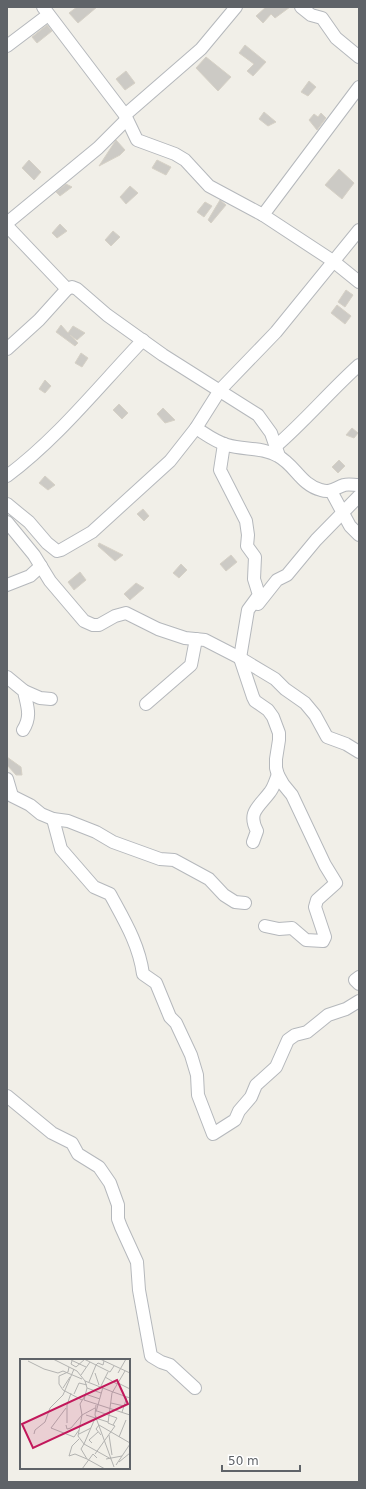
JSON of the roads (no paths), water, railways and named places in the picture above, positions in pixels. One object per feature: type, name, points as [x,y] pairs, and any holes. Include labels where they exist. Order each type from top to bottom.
[{"type":"street","points":[[67,289],[7,225],[107,139],[126,118],[201,49],[236,7]]},
{"type":"street","points":[[301,7],[311,15],[322,18],[336,38],[346,48],[359,56]]},
{"type":"street","points":[[7,46],[47,10],[126,118],[136,138],[141,142],[175,154],[186,160],[210,186],[263,215],[333,261],[359,282]]},
{"type":"street","points":[[263,215],[359,87]]},
{"type":"street","points":[[107,139],[118,135],[136,138]]},
{"type":"street","points":[[7,504],[29,522],[57,551],[62,550],[96,529],[170,461],[196,428],[220,390],[276,332],[359,230]]},
{"type":"street","points":[[7,349],[39,320],[67,289],[72,287],[77,289],[107,315],[182,368],[220,390],[258,415],[272,433],[278,451],[312,487],[331,492],[344,485],[359,485]]},
{"type":"street","points":[[7,476],[25,462],[72,416],[143,340]]},
{"type":"street","points":[[278,451],[327,394],[359,365]]},
{"type":"street","points":[[196,428],[210,439],[224,444],[278,451]]},
{"type":"street","points":[[224,444],[220,470],[246,521],[248,535],[247,546],[255,557],[254,579],[259,591],[258,597],[248,610],[240,658],[255,701],[268,710],[279,732],[276,763],[278,775],[282,784],[292,795],[325,865],[336,883],[330,890],[317,900],[315,907],[325,937],[323,941],[306,940],[292,928],[278,929],[265,926]]},
{"type":"street","points":[[331,492],[350,526],[359,535]]},
{"type":"street","points":[[245,621],[277,580],[287,575],[316,540],[359,496]]},
{"type":"street","points":[[7,522],[41,566],[50,581],[84,621],[93,626],[99,625],[115,616],[126,613],[158,629],[185,638],[205,640],[271,675],[285,689],[305,703],[315,716],[327,737],[346,744],[359,752]]},
{"type":"street","points":[[7,585],[30,576],[41,566]]},
{"type":"street","points":[[146,704],[191,665],[196,639]]},
{"type":"street","points":[[7,678],[24,691],[40,698],[51,699]]},
{"type":"street","points":[[23,730],[28,723],[29,716],[24,691]]},
{"type":"street","points":[[253,842],[257,831],[252,818],[257,808],[272,788],[278,775]]},
{"type":"street","points":[[7,779],[12,796],[30,805],[41,814],[53,819],[68,821],[96,832],[113,842],[160,859],[174,860],[209,879],[224,895],[234,902],[245,903]]},
{"type":"street","points":[[53,819],[60,847],[94,887],[110,894],[140,954],[143,974],[156,983],[170,1017],[176,1023],[191,1055],[198,1075],[198,1095],[213,1134],[235,1120],[239,1111],[251,1097],[256,1085],[276,1067],[288,1040],[295,1035],[307,1032],[328,1015],[346,1009],[359,1001]]},
{"type":"street","points":[[359,977],[355,980],[359,984]]},
{"type":"street","points":[[7,1096],[52,1133],[72,1143],[78,1154],[89,1162],[96,1164],[104,1172],[110,1183],[118,1205],[118,1219],[121,1227],[138,1262],[139,1290],[150,1356],[170,1365],[195,1388]]}]
